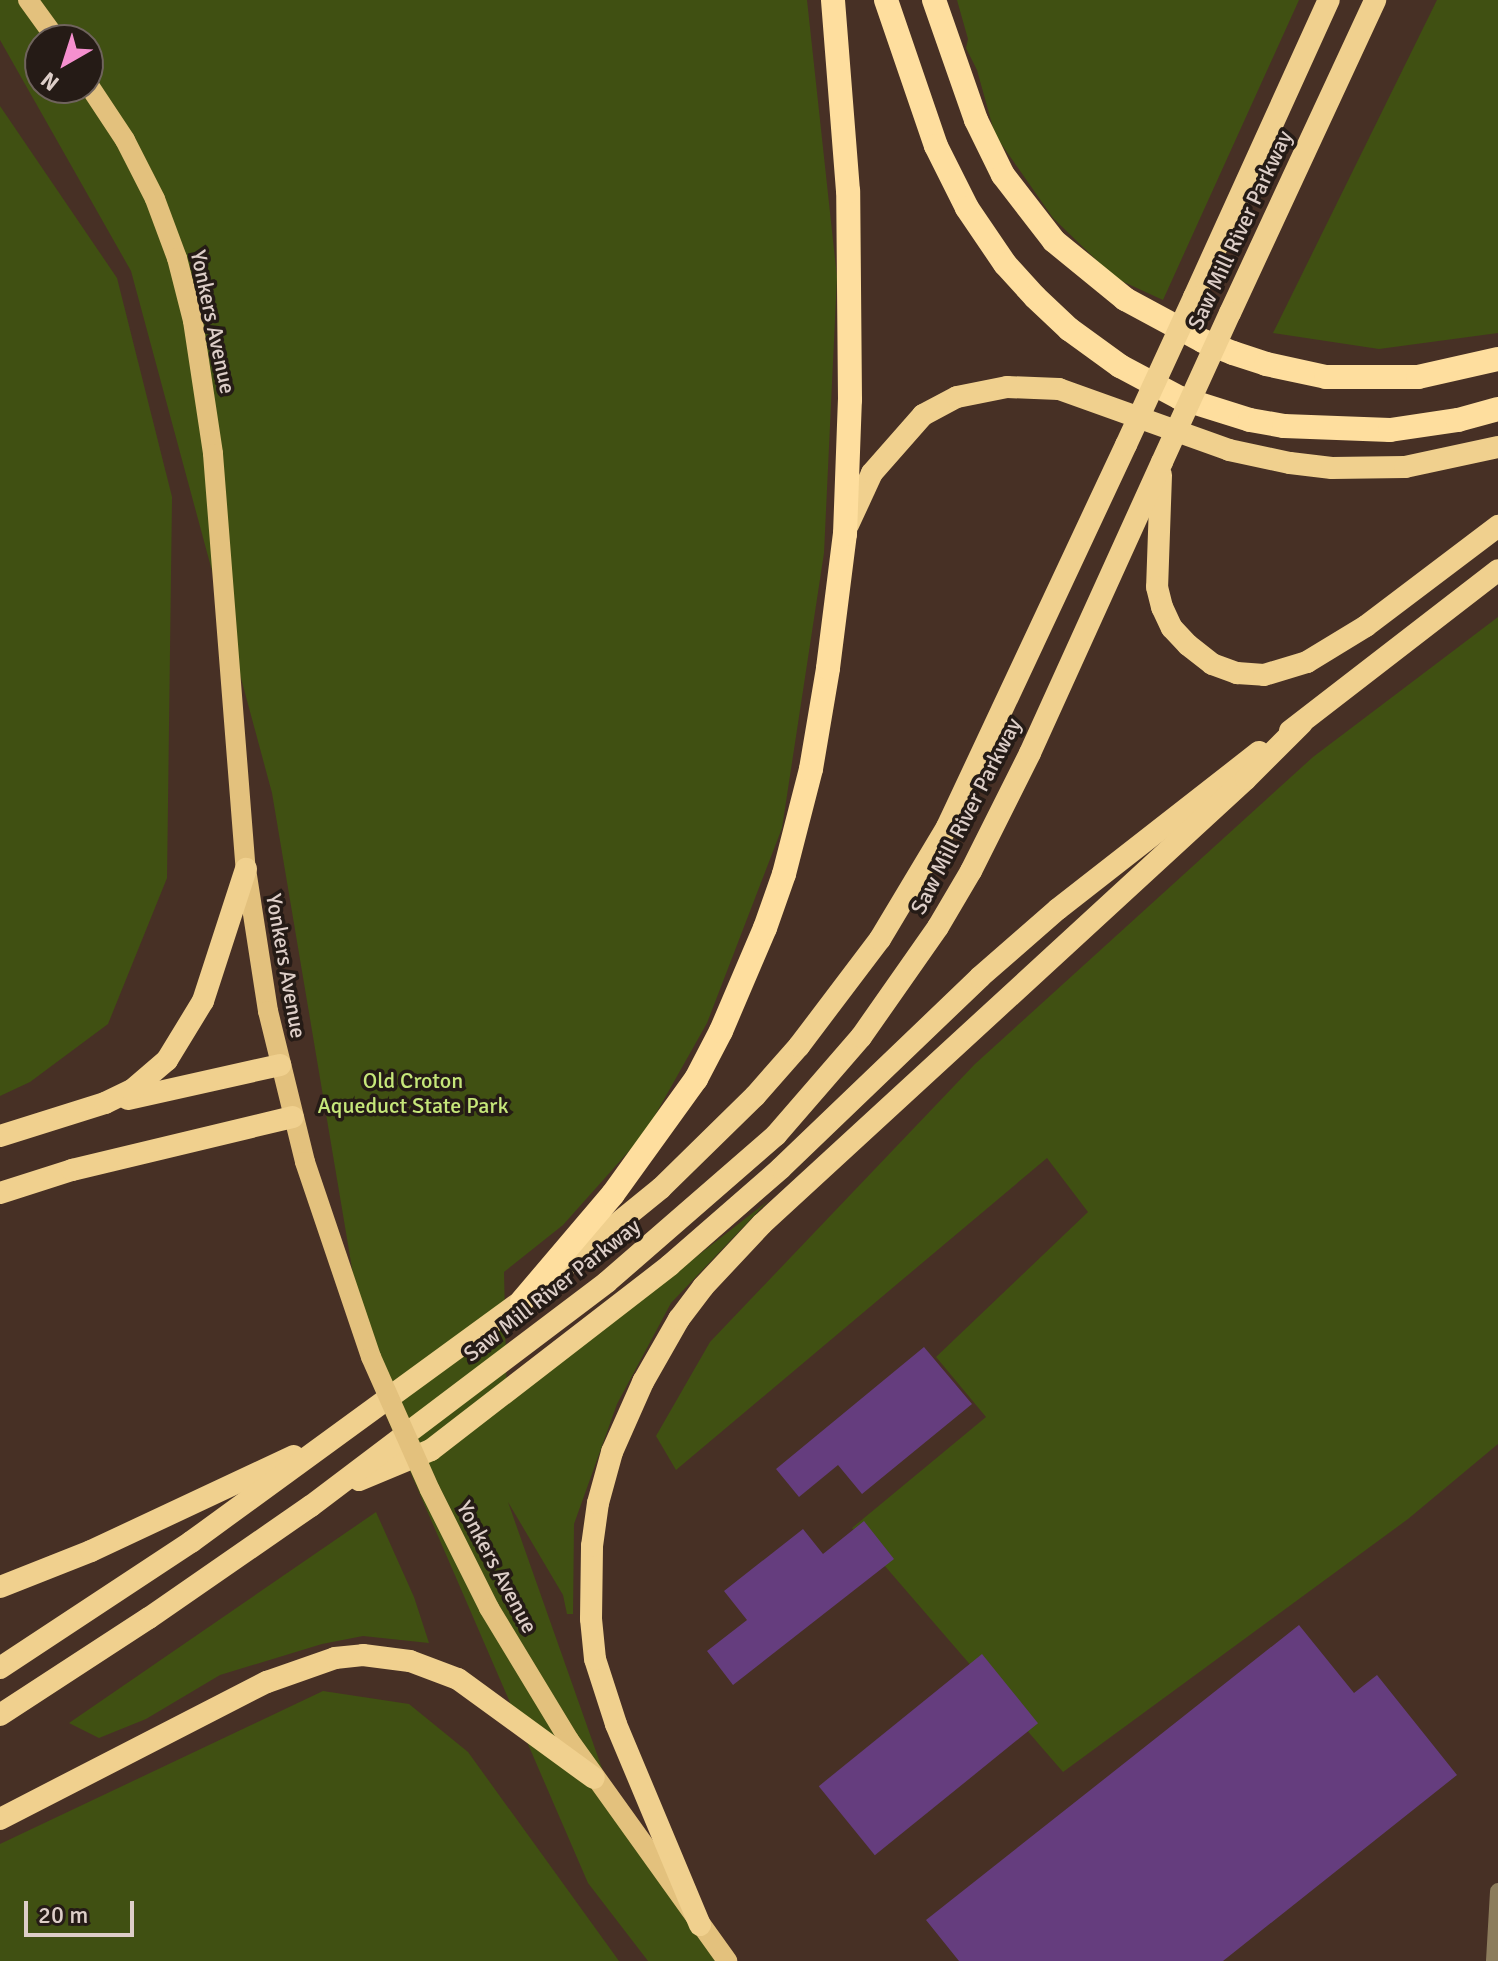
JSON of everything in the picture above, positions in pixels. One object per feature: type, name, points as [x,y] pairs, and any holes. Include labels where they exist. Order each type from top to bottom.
[{"type":"highway","points":[[522,1301],[613,1194],[675,1112],[721,1031],[744,981],[784,874],[811,769],[830,656],[845,534],[850,400],[851,265],[833,0]]},
{"type":"highway","points":[[886,0],[936,146],[967,208],[1005,264],[1035,297],[1069,329],[1120,366],[1180,398],[1250,420],[1284,426],[1390,430],[1458,420],[1498,409]]},
{"type":"highway","points":[[934,0],[976,120],[1003,175],[1054,241],[1125,299],[1233,353],[1266,364],[1326,377],[1418,377],[1498,359]]},
{"type":"highway","name":"Saw Mill River Parkway","points":[[0,1668],[191,1542],[522,1301],[610,1232],[710,1143],[799,1046],[880,939],[927,862],[977,768],[1329,0]]},
{"type":"highway","name":"Saw Mill River Parkway","points":[[0,1715],[149,1618],[329,1492],[649,1249],[769,1142],[861,1037],[938,927],[971,871],[1030,753],[1375,0]]},
{"type":"highway","points":[[845,534],[872,473],[906,431],[942,404],[977,391],[1007,387],[1059,389],[1259,459],[1332,468],[1405,467],[1498,447]]},
{"type":"highway","points":[[1162,462],[1157,587],[1162,607],[1172,628],[1188,645],[1212,664],[1237,673],[1278,672],[1338,644],[1498,526]]},
{"type":"highway","points":[[329,1492],[431,1450],[632,1295],[743,1202],[922,1030],[1018,943],[1237,767],[1302,723],[1498,570]]},
{"type":"highway","points":[[700,1925],[616,1724],[595,1659],[591,1619],[592,1546],[598,1503],[612,1452],[643,1382],[685,1311],[754,1232],[1122,889],[1246,779],[1302,723]]},
{"type":"highway","points":[[65,1116],[132,1090],[156,1071],[177,1048],[214,973],[246,869]]},
{"type":"highway","points":[[0,1136],[65,1116],[280,1065]]},
{"type":"highway","points":[[0,1193],[72,1170],[293,1117]]},
{"type":"highway","points":[[0,1587],[91,1551],[342,1434]]},
{"type":"highway","points":[[0,1819],[267,1682],[335,1658],[363,1655],[410,1661],[458,1679],[594,1778]]},
{"type":"main road","points":[[28,0],[45,24]]},
{"type":"main road","name":"Yonkers Avenue","points":[[101,104],[125,140],[155,199],[177,258],[193,321],[213,454],[246,869],[280,1065],[329,1237],[371,1357],[430,1490],[489,1608],[594,1778],[727,1961]]},
{"type":"street","points":[[1494,1961],[1498,1891]]},
{"type":"green space","name":"Old Croton Aqueduct State Park","points":[[0,0],[807,0],[837,277],[824,553],[782,828],[707,1023],[645,1133],[563,1225],[504,1272],[507,1404],[768,1201],[671,1303],[617,1404],[574,1524],[573,1614],[567,1614],[563,1595],[508,1502],[616,1808],[736,1961],[648,1961],[588,1883],[371,1381],[272,793],[131,271],[36,104],[104,104],[104,24],[24,24],[24,82],[0,40]]},
{"type":"green space","points":[[957,0],[1299,0],[1163,300],[1115,278],[1053,218],[995,135],[977,70],[966,48],[968,39]]},
{"type":"green space","points":[[1437,0],[1498,0],[1498,333],[1379,349],[1273,333]]},
{"type":"green space","points":[[0,106],[117,278],[172,497],[167,878],[108,1024],[30,1082],[0,1096]]},
{"type":"green space","points":[[1498,617],[1498,1444],[1408,1519],[1063,1772],[852,1528],[986,1417],[936,1357],[1088,1212],[1047,1158],[676,1470],[656,1436],[710,1342],[975,1064],[1313,757]]},
{"type":"green space","points":[[376,1512],[414,1597],[429,1643],[363,1636],[322,1644],[220,1675],[146,1719],[99,1738],[69,1723]]},
{"type":"green space","points":[[323,1691],[409,1704],[468,1752],[619,1961],[0,1961],[0,1844]]},
{"type":"building","points":[[924,1347],[972,1404],[862,1494],[838,1465],[799,1497],[776,1469]]},
{"type":"building","points":[[864,1521],[894,1559],[733,1685],[707,1651],[747,1620],[724,1591],[803,1529],[823,1554]]},
{"type":"building","points":[[1299,1625],[1354,1693],[1377,1675],[1457,1775],[1223,1961],[959,1961],[926,1920]]},
{"type":"building","points":[[982,1654],[1038,1723],[875,1855],[819,1786]]}]
